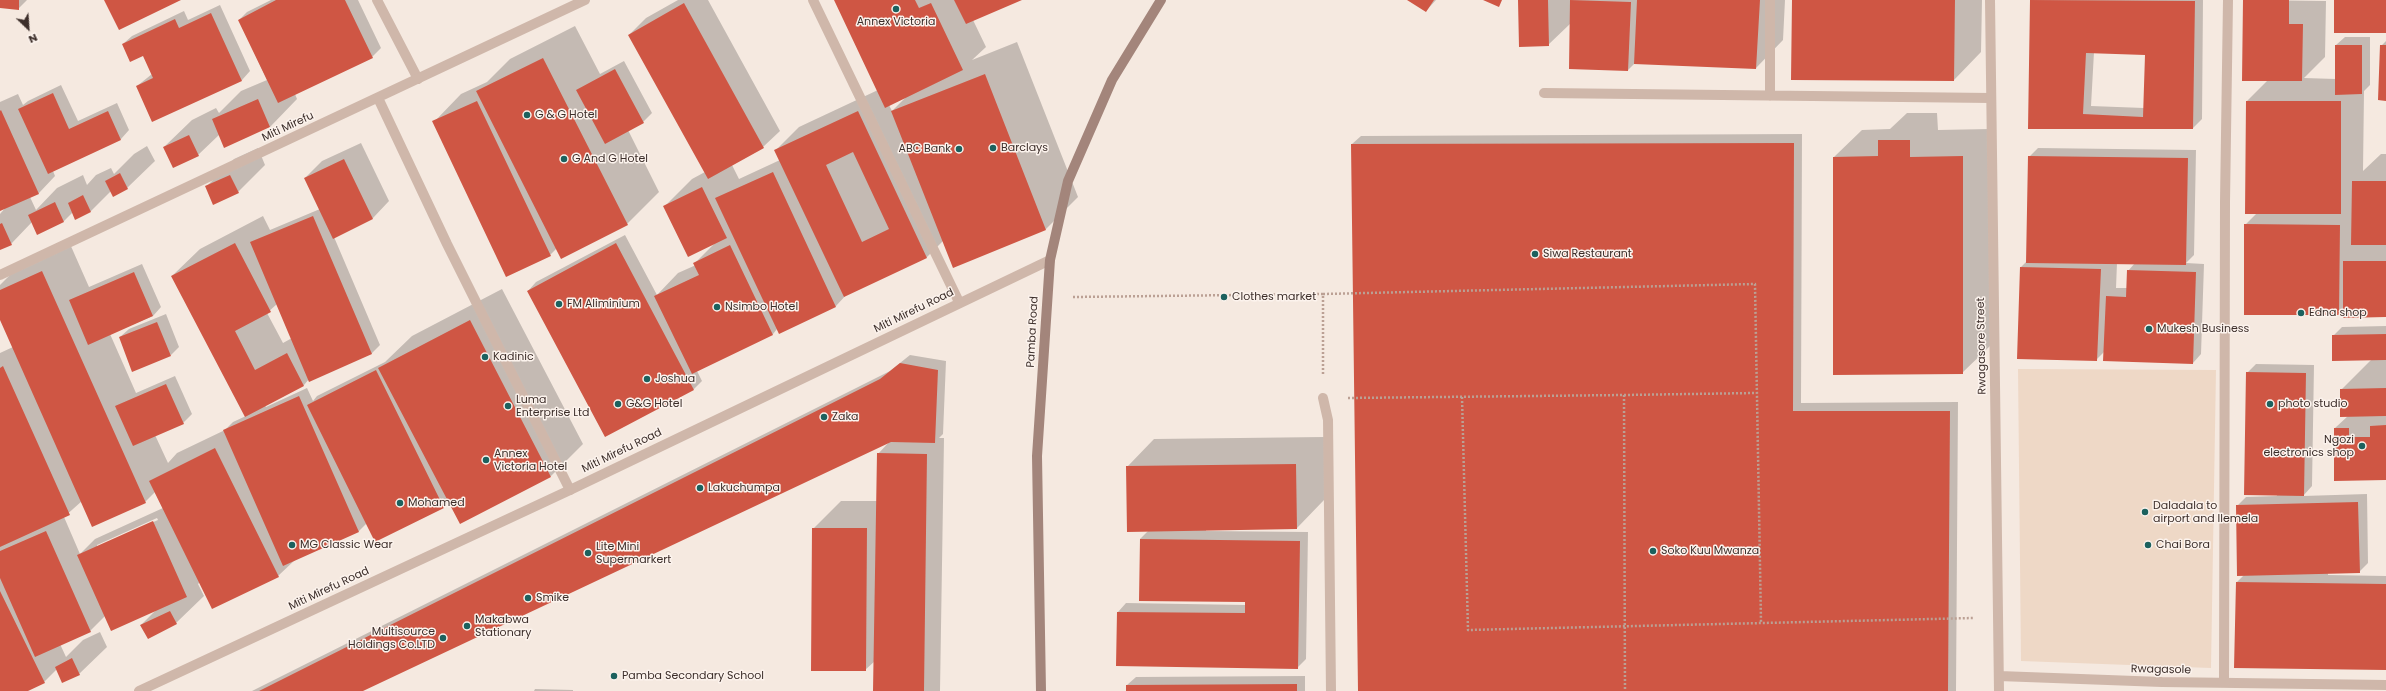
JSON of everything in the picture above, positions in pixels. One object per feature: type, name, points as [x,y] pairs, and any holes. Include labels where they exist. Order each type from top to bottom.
[{"type":"main road","name":"Pamba Road","points":[[1041,691],[1037,456],[1050,260],[1071,174],[1112,80],[1161,0]]},
{"type":"street","points":[[377,0],[418,79]]},
{"type":"street","name":"Miti Mirefu","points":[[0,275],[585,0]]},
{"type":"street","points":[[813,0],[959,302]]},
{"type":"street","points":[[1770,0],[1770,96]]},
{"type":"street","name":"Rwagasore Street","points":[[1990,0],[1999,691]]},
{"type":"street","points":[[2224,683],[2225,202],[2228,0]]},
{"type":"street","points":[[1544,93],[1991,98]]},
{"type":"street","points":[[378,98],[447,244],[570,490]]},
{"type":"street","name":"Miti Mirefu Road","points":[[139,691],[570,490],[959,302],[1050,260]]},
{"type":"street","points":[[1323,398],[1328,420],[1331,691]]},
{"type":"street","name":"Rwagasole","points":[[2000,676],[2224,683],[2322,688],[2386,685]]},
{"type":"path","points":[[1047,297],[1323,294],[1755,284],[1761,622]]},
{"type":"path","points":[[1323,294],[1323,398],[1756,393]]},
{"type":"path","points":[[1624,395],[1625,691]]},
{"type":"path","points":[[1462,397],[1468,630],[1761,622],[1998,618]]},
{"type":"shaded area","points":[[2018,369],[2216,370],[2211,668],[2021,661]]},
{"type":"building","points":[[0,0],[19,0],[19,10],[0,8]]},
{"type":"building","points":[[104,0],[181,0],[119,30]]},
{"type":"building","points":[[276,0],[345,0],[373,58],[278,103],[238,20]]},
{"type":"building","points":[[834,0],[915,0],[919,8],[931,3],[963,70],[885,108]]},
{"type":"building","points":[[954,0],[1022,0],[966,24]]},
{"type":"building","points":[[1407,0],[1434,0],[1426,12]]},
{"type":"building","points":[[1483,0],[1502,0],[1499,7]]},
{"type":"building","points":[[1518,0],[1548,0],[1549,46],[1519,47]]},
{"type":"building","points":[[1570,0],[1631,2],[1628,71],[1569,69]]},
{"type":"building","points":[[1637,0],[1760,0],[1756,69],[1634,64]]},
{"type":"building","points":[[1792,0],[1955,0],[1954,81],[1791,80]]},
{"type":"building","points":[[2030,0],[2195,1],[2193,129],[2028,129]],"holes":[[[2086,53],[2145,55],[2143,117],[2083,114]]]},
{"type":"building","points":[[2243,0],[2289,0],[2289,24],[2303,24],[2302,81],[2242,81]]},
{"type":"building","points":[[2334,0],[2386,0],[2386,33],[2334,33]]},
{"type":"building","points":[[684,3],[764,148],[708,179],[628,35]]},
{"type":"building","points":[[211,13],[242,81],[152,122],[136,86],[153,78],[143,56],[130,62],[122,44],[175,19],[179,28]]},
{"type":"building","points":[[2335,45],[2362,45],[2362,94],[2335,95]]},
{"type":"building","points":[[2380,45],[2386,45],[2386,101],[2378,100]]},
{"type":"building","points":[[543,58],[628,225],[561,259],[476,91]]},
{"type":"building","points":[[615,69],[644,123],[605,144],[576,90]]},
{"type":"building","points":[[985,74],[1046,230],[953,268],[891,111]]},
{"type":"building","points":[[53,93],[69,129],[108,111],[121,140],[48,174],[18,109]]},
{"type":"building","points":[[258,99],[270,127],[224,148],[212,119]]},
{"type":"building","points":[[477,101],[551,256],[506,277],[432,121]]},
{"type":"building","points":[[2246,101],[2341,101],[2341,214],[2245,214]]},
{"type":"building","points":[[1,110],[39,194],[0,211],[0,111]]},
{"type":"building","points":[[858,111],[927,258],[844,297],[774,150]],"holes":[[[853,152],[889,229],[862,242],[826,165]]]},
{"type":"building","points":[[189,135],[199,156],[173,168],[163,147]]},
{"type":"building","points":[[1878,140],[1910,140],[1910,157],[1963,156],[1963,374],[1833,375],[1833,157],[1878,156]]},
{"type":"building","name":"Soko Kuu Mwanza","points":[[1794,143],[1793,411],[1950,411],[1948,691],[1358,691],[1351,144]]},
{"type":"building","points":[[2028,156],[2188,158],[2186,265],[2026,263]]},
{"type":"building","points":[[344,159],[373,219],[333,239],[304,178]]},
{"type":"building","points":[[773,172],[836,307],[779,334],[715,198]]},
{"type":"building","points":[[120,173],[128,189],[113,197],[105,181]]},
{"type":"building","points":[[230,175],[239,193],[213,205],[205,186]]},
{"type":"building","points":[[2352,181],[2386,181],[2386,245],[2351,245]]},
{"type":"building","points":[[702,187],[727,238],[688,257],[663,206]]},
{"type":"building","points":[[83,195],[91,212],[75,220],[68,203]]},
{"type":"building","points":[[55,202],[64,222],[37,235],[28,215]]},
{"type":"building","points":[[313,216],[372,354],[309,382],[250,242]]},
{"type":"building","points":[[2,223],[12,245],[0,250],[0,224]]},
{"type":"building","points":[[2244,224],[2340,225],[2339,315],[2244,315]]},
{"type":"building","points":[[235,243],[271,312],[235,331],[255,370],[287,353],[304,386],[245,417],[171,276]]},
{"type":"building","points":[[616,243],[694,390],[605,437],[527,291]]},
{"type":"building","points":[[730,245],[773,335],[692,374],[654,296],[699,275],[693,263]]},
{"type":"building","points":[[2343,261],[2386,261],[2386,317],[2343,318]]},
{"type":"building","points":[[2020,267],[2101,269],[2097,361],[2017,359]]},
{"type":"building","name":"Mukesh Business","points":[[2127,270],[2196,272],[2193,364],[2103,361],[2106,296],[2126,297]]},
{"type":"building","points":[[42,271],[146,503],[92,527],[0,320],[0,290]]},
{"type":"building","points":[[134,272],[153,316],[88,345],[69,300]]},
{"type":"building","points":[[470,320],[551,477],[460,524],[378,368]]},
{"type":"building","points":[[157,322],[171,356],[132,372],[119,337]]},
{"type":"building","points":[[2386,334],[2386,360],[2332,361],[2332,335]]},
{"type":"building","points":[[900,363],[938,370],[935,443],[891,442],[363,691],[259,691],[880,379]]},
{"type":"building","points":[[3,366],[70,515],[0,547],[0,368]]},
{"type":"building","points":[[376,370],[444,508],[375,542],[307,405]]},
{"type":"building","points":[[2246,372],[2306,373],[2304,496],[2244,495]]},
{"type":"building","points":[[166,384],[184,424],[133,446],[115,406]]},
{"type":"building","points":[[2386,388],[2386,416],[2340,417],[2340,389]]},
{"type":"building","points":[[299,396],[359,532],[283,566],[223,430]]},
{"type":"building","points":[[2386,425],[2386,480],[2334,481],[2334,428],[2349,428],[2349,437],[2370,437],[2370,426]]},
{"type":"building","points":[[215,448],[279,577],[212,609],[149,481]]},
{"type":"building","points":[[877,453],[927,454],[924,691],[873,691]]},
{"type":"building","points":[[1296,464],[1297,529],[1127,532],[1126,466]]},
{"type":"building","points":[[2358,502],[2360,573],[2237,576],[2236,505]]},
{"type":"building","points":[[153,521],[187,597],[111,631],[77,555]]},
{"type":"building","points":[[812,528],[867,528],[866,671],[811,671]]},
{"type":"building","points":[[46,531],[91,632],[35,657],[0,578],[0,551]]},
{"type":"building","points":[[1140,539],[1300,541],[1298,669],[1116,666],[1117,612],[1245,613],[1245,602],[1139,601]]},
{"type":"building","points":[[2236,582],[2386,584],[2386,670],[2234,668]]},
{"type":"building","points":[[0,591],[45,683],[28,691],[0,691]]},
{"type":"building","points":[[170,611],[177,624],[148,639],[140,625]]},
{"type":"building","points":[[72,658],[80,675],[62,683],[55,667]]},
{"type":"building","points":[[1297,684],[1297,691],[1126,691],[1126,685]]},
{"type":"place","name":"Annex Victoria","points":[[896,9]]},
{"type":"place","name":"G & G Hotel","points":[[527,115]]},
{"type":"place","name":"Barclays","points":[[993,148]]},
{"type":"place","name":"ABC Bank","points":[[959,149]]},
{"type":"place","name":"G And G Hotel","points":[[564,159]]},
{"type":"place","name":"Siwa Restaurant","points":[[1535,254]]},
{"type":"place","name":"Clothes market","points":[[1224,297]]},
{"type":"place","name":"FM Aliminium","points":[[559,304]]},
{"type":"place","name":"Nsimbo Hotel","points":[[717,307]]},
{"type":"place","name":"Edna shop","points":[[2301,313]]},
{"type":"place","name":"Mukesh Business","points":[[2149,329]]},
{"type":"place","name":"Kadinic","points":[[485,357]]},
{"type":"place","name":"Joshua","points":[[647,379]]},
{"type":"place","name":"G&G Hotel","points":[[618,404]]},
{"type":"place","name":"photo studio","points":[[2270,404]]},
{"type":"place","name":"Luma Enterprise Ltd","points":[[508,406]]},
{"type":"place","name":"Zaka","points":[[824,417]]},
{"type":"place","name":"Ngozi electronics shop","points":[[2362,446]]},
{"type":"place","name":"Annex Victoria Hotel","points":[[486,460]]},
{"type":"place","name":"Lakuchumpa","points":[[700,488]]},
{"type":"place","name":"Mohamed","points":[[400,503]]},
{"type":"place","name":"Daladala to airport and IIemela","points":[[2145,512]]},
{"type":"place","name":"MG Classic Wear","points":[[292,545]]},
{"type":"place","name":"Chai Bora","points":[[2148,545]]},
{"type":"place","name":"Soko Kuu Mwanza","points":[[1653,551]]},
{"type":"place","name":"Lite Mini Supermarkert","points":[[588,553]]},
{"type":"place","name":"Smike","points":[[528,598]]},
{"type":"place","name":"Makabwa Stationary","points":[[467,626]]},
{"type":"place","name":"Multisource Holdings Co.LTD","points":[[443,638]]},
{"type":"place","name":"Pamba Secondary School","points":[[614,676]]}]
